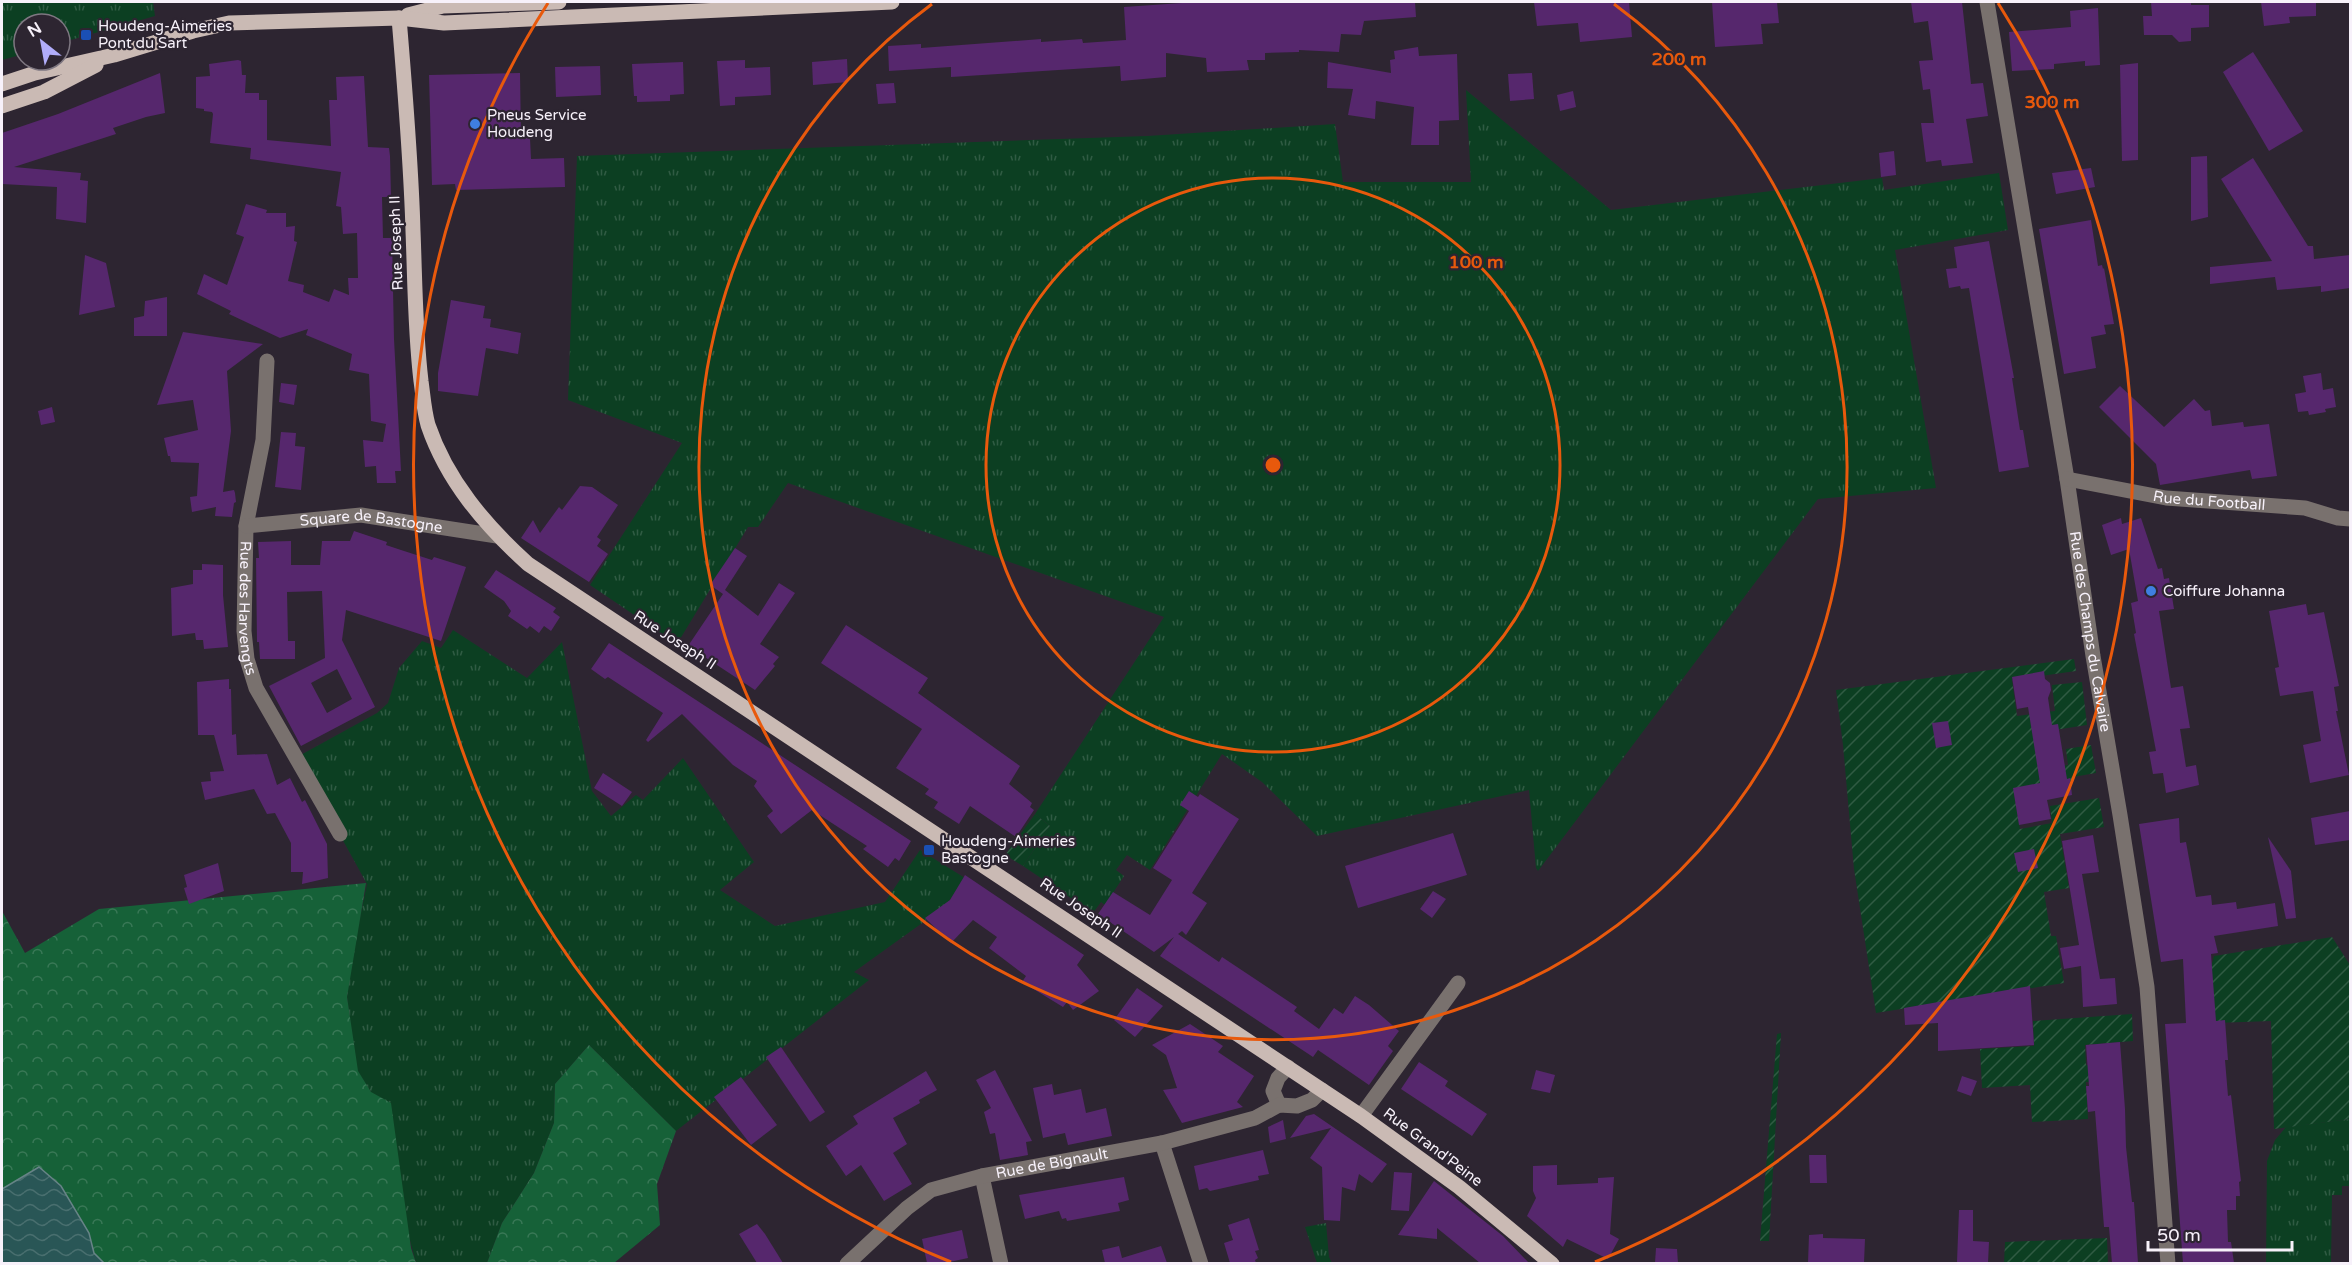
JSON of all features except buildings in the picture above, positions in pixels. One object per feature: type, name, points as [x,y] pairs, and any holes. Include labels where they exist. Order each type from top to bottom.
[{"type":"main road","points":[[399,18],[443,6],[559,2]]},
{"type":"main road","points":[[2,84],[35,73],[114,55],[229,23],[399,18],[444,23],[892,2]]},
{"type":"main road","name":"Rue Joseph II","points":[[399,18],[412,182],[417,352],[423,403],[428,424],[448,470],[497,536],[528,564],[1288,1067]]},
{"type":"main road","points":[[2,106],[44,92],[114,55]]},
{"type":"main road","name":"Rue Grand'Peine","points":[[1288,1067],[1361,1116],[1459,1187],[1552,1263]]},
{"type":"street","name":"Rue des Champs du Calvaire","points":[[1988,2],[2067,479],[2093,656],[2121,815],[2147,987],[2168,1263]]},
{"type":"street","name":"Rue des Harvengts","points":[[267,361],[263,440],[246,526],[244,631],[247,659],[256,688],[340,834]]},
{"type":"street","name":"Rue du Football","points":[[2067,479],[2166,498],[2305,508],[2338,518],[2350,519]]},
{"type":"street","name":"Square de Bastogne","points":[[246,526],[361,515],[497,536]]},
{"type":"street","points":[[1361,1116],[1458,983]]},
{"type":"street","points":[[1279,1105],[1273,1091],[1278,1078],[1288,1067]]},
{"type":"street","name":"Rue de Bignault","points":[[847,1263],[907,1208],[931,1190],[982,1176],[1162,1143],[1255,1118],[1279,1105],[1297,1106],[1312,1100],[1322,1090]]},
{"type":"street","points":[[1162,1143],[1201,1263]]},
{"type":"street","points":[[982,1176],[1001,1263]]},
{"type":"green space","points":[[2,2],[153,2],[155,16],[72,40],[72,12],[12,12],[12,57],[2,60]]},
{"type":"green space","points":[[1466,90],[1611,210],[1882,178],[1884,190],[1999,173],[2008,230],[1895,250],[1936,488],[1818,499],[1538,871],[1529,790],[1317,836],[1262,782],[1222,754],[1150,870],[1127,855],[1116,870],[1124,876],[1105,905],[1101,902],[1093,913],[1023,866],[1050,826],[1035,814],[1164,617],[788,483],[758,527],[748,527],[677,644],[590,585],[682,443],[568,400],[577,156],[1147,136],[1335,124],[1343,182],[1471,182]]},
{"type":"green space","points":[[453,630],[527,678],[562,642],[592,791],[611,816],[636,795],[643,800],[683,758],[754,862],[720,890],[775,926],[885,902],[920,850],[965,878],[949,901],[854,972],[869,980],[676,1131],[589,1045],[555,1084],[554,1123],[534,1173],[502,1223],[487,1263],[416,1263],[371,1092],[357,1071],[347,997],[352,956],[367,884],[297,757],[377,713],[388,703],[399,668],[422,641],[441,648]]},
{"type":"green space","points":[[2074,659],[2076,671],[2012,680],[2017,716],[2055,711],[2052,685],[2082,682],[2087,725],[2035,733],[2040,769],[2068,765],[2066,749],[2091,745],[2096,773],[2073,777],[2071,783],[2014,793],[2020,829],[2052,823],[2050,806],[2099,798],[2104,827],[2060,834],[2069,888],[2044,892],[2051,936],[2056,936],[2064,983],[1876,1013],[1854,869],[1836,690]]},
{"type":"green space","points":[[1035,814],[1050,826],[1023,866],[1005,855]]},
{"type":"green space","points":[[366,883],[347,997],[358,1071],[371,1092],[391,1103],[411,1248],[416,1263],[104,1263],[94,1253],[89,1233],[61,1186],[39,1167],[2,1189],[2,911],[25,953],[99,909]]},
{"type":"green space","points":[[2332,937],[2350,965],[2350,1119],[2274,1129],[2271,1021],[2215,1023],[2211,967],[2214,956]]},
{"type":"green space","points":[[2132,1014],[2133,1041],[2085,1045],[2086,1065],[2091,1065],[2092,1082],[2086,1082],[2088,1119],[2032,1122],[2030,1085],[1982,1088],[1980,1049],[2034,1046],[2033,1021]]},
{"type":"green space","points":[[1781,1033],[1769,1241],[1760,1241],[1777,1034]]},
{"type":"green space","points":[[589,1045],[676,1131],[657,1184],[660,1225],[614,1263],[487,1263],[502,1223],[534,1173],[554,1123],[555,1084]]},
{"type":"green space","points":[[2350,1119],[2350,1186],[2342,1186],[2342,1195],[2332,1195],[2331,1263],[2266,1264],[2267,1161],[2275,1140],[2286,1127]]},
{"type":"green space","points":[[1326,1223],[1329,1257],[1332,1263],[1317,1263],[1305,1227]]},
{"type":"green space","points":[[2107,1238],[2108,1263],[2004,1263],[2005,1242]]},
{"type":"water","points":[[39,1167],[61,1186],[89,1233],[94,1253],[104,1263],[2,1263],[2,1189]]},
{"type":"place","name":"Houdeng-Aimeries Pont du Sart","points":[[86,35]]},
{"type":"place","name":"Pneus Service Houdeng","points":[[475,124]]},
{"type":"place","name":"Coiffure Johanna","points":[[2151,591]]},
{"type":"place","name":"Houdeng-Aimeries Bastogne","points":[[929,850]]}]
